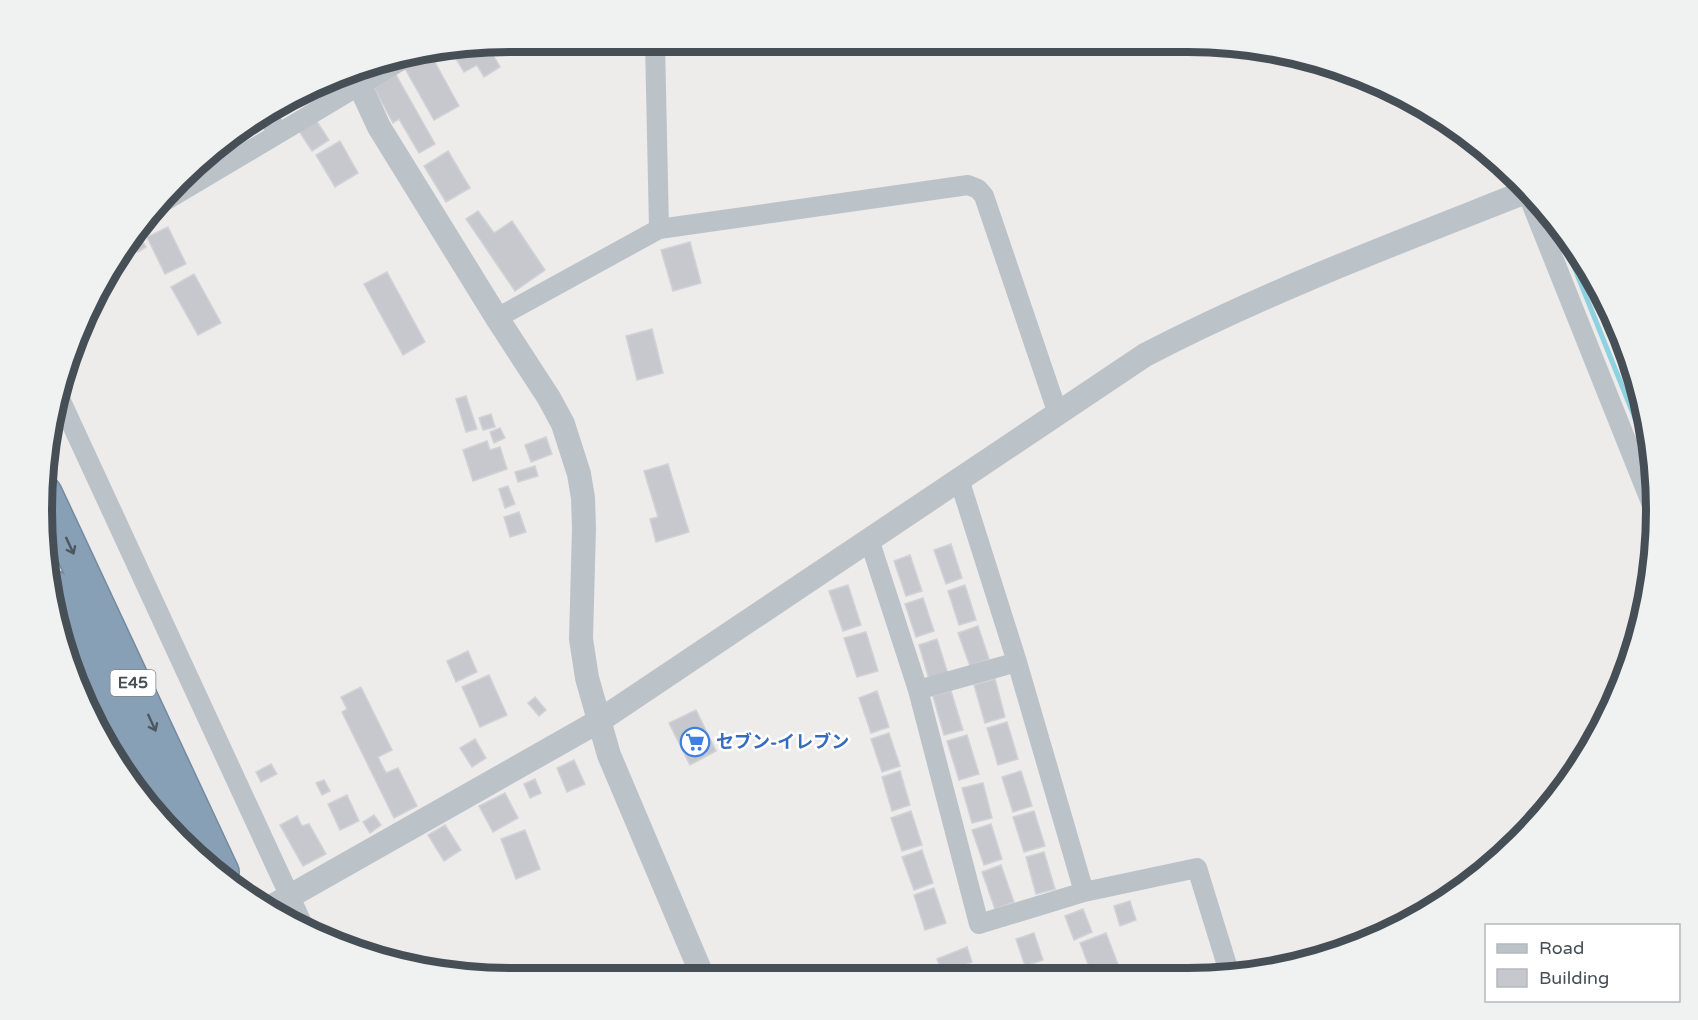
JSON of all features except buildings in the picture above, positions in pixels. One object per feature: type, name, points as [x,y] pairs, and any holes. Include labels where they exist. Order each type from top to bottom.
[{"type":"highway","name":"E45","points":[[52,508],[216,861]]},
{"type":"highway","name":"E45","points":[[62,602],[155,798]]},
{"type":"street","points":[[655,52],[659,229]]},
{"type":"street","points":[[357,79],[379,127],[563,424],[579,474],[583,498],[581,639],[583,660],[609,755],[699,968]]},
{"type":"street","points":[[181,191],[280,132],[354,80]]},
{"type":"street","points":[[270,121],[280,132]]},
{"type":"street","points":[[497,318],[659,229],[968,185],[978,189],[984,196],[1058,414]]},
{"type":"street","points":[[64,408],[279,903],[599,721],[1145,355],[1206,323],[1268,295],[1518,192]]},
{"type":"street","points":[[1535,212],[1645,488]]},
{"type":"street","points":[[959,478],[1017,663],[1084,892]]},
{"type":"street","points":[[869,539],[918,690],[979,924],[1084,892],[1197,868],[1227,966]]},
{"type":"street","points":[[918,690],[1017,663]]},
{"type":"waterway","points":[[1573,263],[1638,425]]},
{"type":"place","name":"セブン-イレブン","points":[[695,742]]}]
